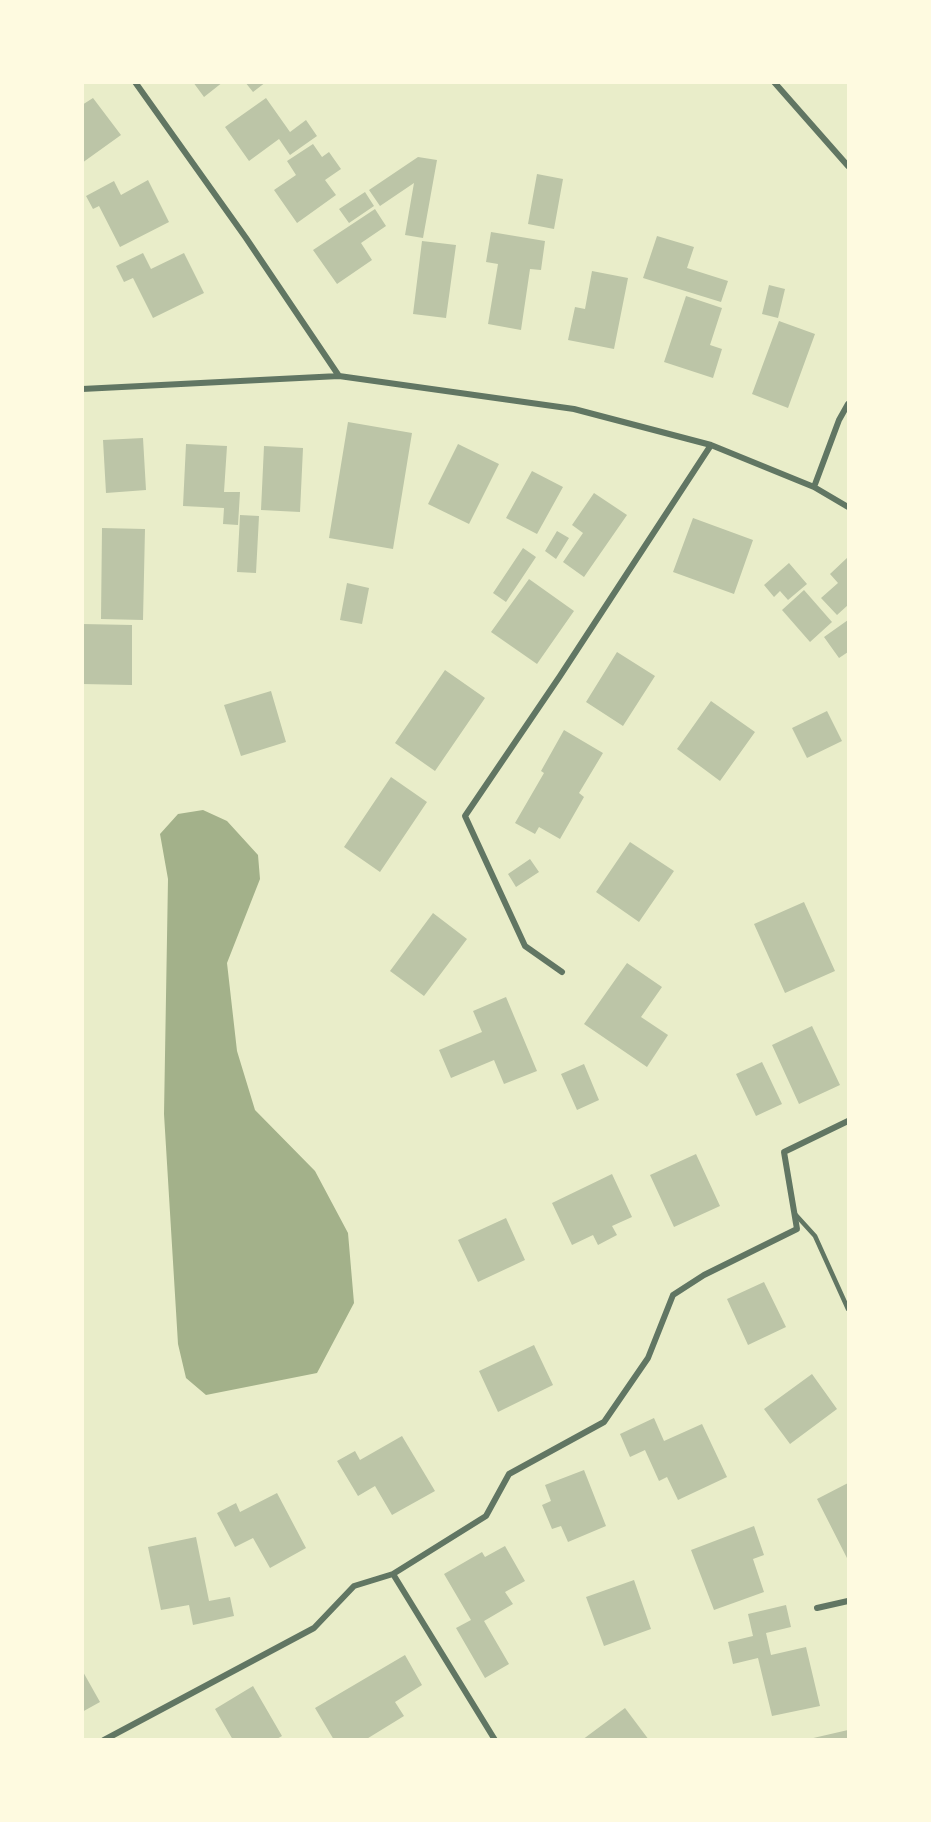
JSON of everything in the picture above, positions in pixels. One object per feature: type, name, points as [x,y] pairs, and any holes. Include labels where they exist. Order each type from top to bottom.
[{"type":"street","points":[[135,82],[246,238],[339,376]]},
{"type":"street","points":[[774,82],[849,166]]},
{"type":"street","points":[[82,389],[339,376],[574,409],[711,445],[813,487],[849,507]]},
{"type":"street","points":[[813,487],[839,420],[849,404]]},
{"type":"street","points":[[562,972],[525,946],[465,816],[560,676],[711,445]]},
{"type":"street","points":[[104,1740],[314,1628],[354,1586],[393,1574],[486,1516],[509,1474],[604,1422],[648,1358],[673,1294],[704,1275],[797,1229],[784,1152],[849,1121]]},
{"type":"street","points":[[393,1574],[495,1740]]},
{"type":"street","points":[[817,1608],[849,1601]]},
{"type":"lane","points":[[795,1214],[815,1236],[849,1309]]},
{"type":"shaded area","points":[[203,810],[227,821],[258,855],[260,879],[227,963],[237,1051],[255,1110],[315,1171],[348,1233],[354,1303],[317,1373],[206,1395],[186,1378],[178,1344],[164,1114],[168,879],[160,834],[178,814]]},
{"type":"building","points":[[193,82],[223,82],[204,97]]},
{"type":"building","points":[[245,82],[266,82],[253,92]]},
{"type":"building","points":[[93,98],[121,135],[82,163],[82,105]]},
{"type":"building","points":[[266,98],[290,132],[306,120],[317,136],[290,155],[279,139],[249,161],[225,127]]},
{"type":"building","points":[[313,144],[322,157],[329,152],[341,169],[325,180],[336,195],[297,223],[274,190],[296,175],[287,161]]},
{"type":"building","points":[[418,157],[437,160],[423,238],[405,235],[414,183],[380,206],[369,190]]},
{"type":"building","points":[[537,174],[563,179],[554,229],[528,224]]},
{"type":"building","points":[[148,180],[169,222],[120,247],[99,206],[93,209],[86,196],[114,181],[121,195]]},
{"type":"building","points":[[365,192],[374,206],[349,223],[339,209]]},
{"type":"building","points":[[375,209],[386,226],[361,243],[372,260],[337,284],[313,250]]},
{"type":"building","points":[[491,232],[545,241],[541,270],[530,269],[521,330],[488,324],[498,264],[486,262]]},
{"type":"building","points":[[657,236],[694,247],[687,268],[728,281],[721,302],[643,278]]},
{"type":"building","points":[[422,241],[456,245],[446,318],[413,314]]},
{"type":"building","points":[[143,253],[151,269],[184,253],[204,293],[153,318],[133,278],[124,282],[116,266]]},
{"type":"building","points":[[592,271],[628,278],[614,349],[568,340],[575,307],[585,309]]},
{"type":"building","points":[[769,285],[785,289],[778,318],[762,314]]},
{"type":"building","points":[[686,296],[722,308],[710,345],[722,349],[713,378],[664,362]]},
{"type":"building","points":[[779,321],[815,334],[788,408],[752,394]]},
{"type":"building","points":[[348,422],[412,433],[393,549],[329,538]]},
{"type":"building","points":[[143,438],[146,490],[106,493],[103,440]]},
{"type":"building","points":[[186,444],[227,446],[224,492],[240,492],[238,525],[223,524],[224,508],[183,506]]},
{"type":"building","points":[[458,444],[499,464],[469,524],[428,504]]},
{"type":"building","points":[[264,446],[303,448],[300,512],[261,510]]},
{"type":"building","points":[[532,471],[563,487],[537,534],[506,518]]},
{"type":"building","points":[[594,493],[627,515],[584,577],[563,562],[583,533],[572,525]]},
{"type":"building","points":[[240,515],[259,516],[256,573],[237,572]]},
{"type":"building","points":[[693,518],[753,540],[734,594],[673,572]]},
{"type":"building","points":[[102,528],[145,529],[143,620],[101,619]]},
{"type":"building","points":[[557,531],[569,538],[556,559],[545,551]]},
{"type":"building","points":[[523,548],[536,557],[506,602],[493,593]]},
{"type":"building","points":[[848,557],[848,605],[837,615],[821,598],[838,583],[830,574]]},
{"type":"building","points":[[789,563],[807,584],[788,600],[780,591],[774,597],[764,585]]},
{"type":"building","points":[[529,579],[574,611],[537,664],[491,632]]},
{"type":"building","points":[[347,583],[369,588],[362,624],[340,620]]},
{"type":"building","points":[[804,590],[832,622],[810,642],[782,610]]},
{"type":"building","points":[[848,620],[848,652],[839,658],[824,637]]},
{"type":"building","points":[[82,624],[132,625],[132,685],[82,684]]},
{"type":"building","points":[[617,652],[655,676],[623,726],[586,702]]},
{"type":"building","points":[[445,670],[485,698],[435,771],[395,743]]},
{"type":"building","points":[[271,691],[286,742],[241,756],[224,705]]},
{"type":"building","points":[[711,701],[755,732],[720,781],[677,749]]},
{"type":"building","points":[[827,711],[842,741],[807,758],[792,728]]},
{"type":"building","points":[[564,730],[603,753],[579,793],[584,797],[560,839],[539,827],[535,834],[515,823],[544,773],[541,771]]},
{"type":"building","points":[[391,777],[427,802],[380,872],[344,847]]},
{"type":"building","points":[[630,842],[674,871],[639,922],[596,892]]},
{"type":"building","points":[[530,859],[539,872],[516,887],[508,874]]},
{"type":"building","points":[[804,902],[835,971],[785,993],[754,924]]},
{"type":"building","points":[[433,913],[467,939],[424,996],[390,971]]},
{"type":"building","points":[[627,963],[662,987],[641,1017],[668,1035],[647,1067],[584,1024]]},
{"type":"building","points":[[506,997],[537,1071],[504,1084],[494,1060],[451,1078],[439,1050],[482,1032],[473,1011]]},
{"type":"building","points":[[812,1026],[840,1085],[799,1104],[772,1045]]},
{"type":"building","points":[[762,1062],[782,1104],[756,1116],[736,1074]]},
{"type":"building","points":[[584,1064],[599,1100],[577,1110],[561,1074]]},
{"type":"building","points":[[696,1154],[720,1206],[674,1227],[650,1175]]},
{"type":"building","points":[[612,1174],[632,1217],[612,1226],[617,1235],[598,1245],[593,1235],[572,1245],[552,1203]]},
{"type":"building","points":[[506,1218],[525,1260],[478,1282],[458,1240]]},
{"type":"building","points":[[764,1282],[786,1327],[748,1345],[727,1299]]},
{"type":"building","points":[[534,1345],[553,1385],[498,1412],[479,1371]]},
{"type":"building","points":[[812,1374],[837,1409],[790,1444],[764,1409]]},
{"type":"building","points":[[654,1418],[664,1441],[702,1424],[727,1477],[678,1500],[667,1477],[659,1481],[645,1450],[630,1457],[620,1434]]},
{"type":"building","points":[[402,1436],[435,1491],[392,1515],[375,1486],[358,1496],[337,1461],[355,1451],[360,1460]]},
{"type":"building","points":[[584,1470],[606,1526],[568,1542],[561,1526],[552,1529],[542,1505],[551,1501],[545,1485]]},
{"type":"building","points":[[848,1483],[848,1560],[817,1499]]},
{"type":"building","points":[[277,1493],[306,1548],[270,1568],[253,1538],[235,1547],[217,1513],[236,1503],[240,1512]]},
{"type":"building","points":[[754,1526],[764,1555],[753,1559],[764,1592],[714,1610],[691,1550]]},
{"type":"building","points":[[196,1537],[209,1601],[230,1597],[234,1616],[193,1625],[189,1605],[161,1610],[148,1547]]},
{"type":"building","points":[[505,1546],[525,1581],[505,1592],[513,1604],[484,1621],[509,1664],[485,1678],[456,1628],[471,1620],[444,1574],[482,1552],[485,1557]]},
{"type":"building","points":[[634,1580],[651,1629],[604,1646],[586,1597]]},
{"type":"building","points":[[786,1605],[791,1627],[766,1633],[771,1655],[806,1647],[820,1706],[772,1716],[758,1658],[733,1664],[728,1642],[753,1636],[748,1614]]},
{"type":"building","points":[[405,1655],[422,1685],[395,1702],[404,1716],[365,1740],[334,1740],[315,1708]]},
{"type":"building","points":[[82,1670],[100,1702],[82,1712]]},
{"type":"building","points":[[253,1686],[282,1736],[275,1740],[233,1740],[215,1709]]},
{"type":"building","points":[[625,1708],[649,1740],[582,1740]]},
{"type":"building","points":[[848,1730],[848,1740],[809,1740],[809,1739]]}]
